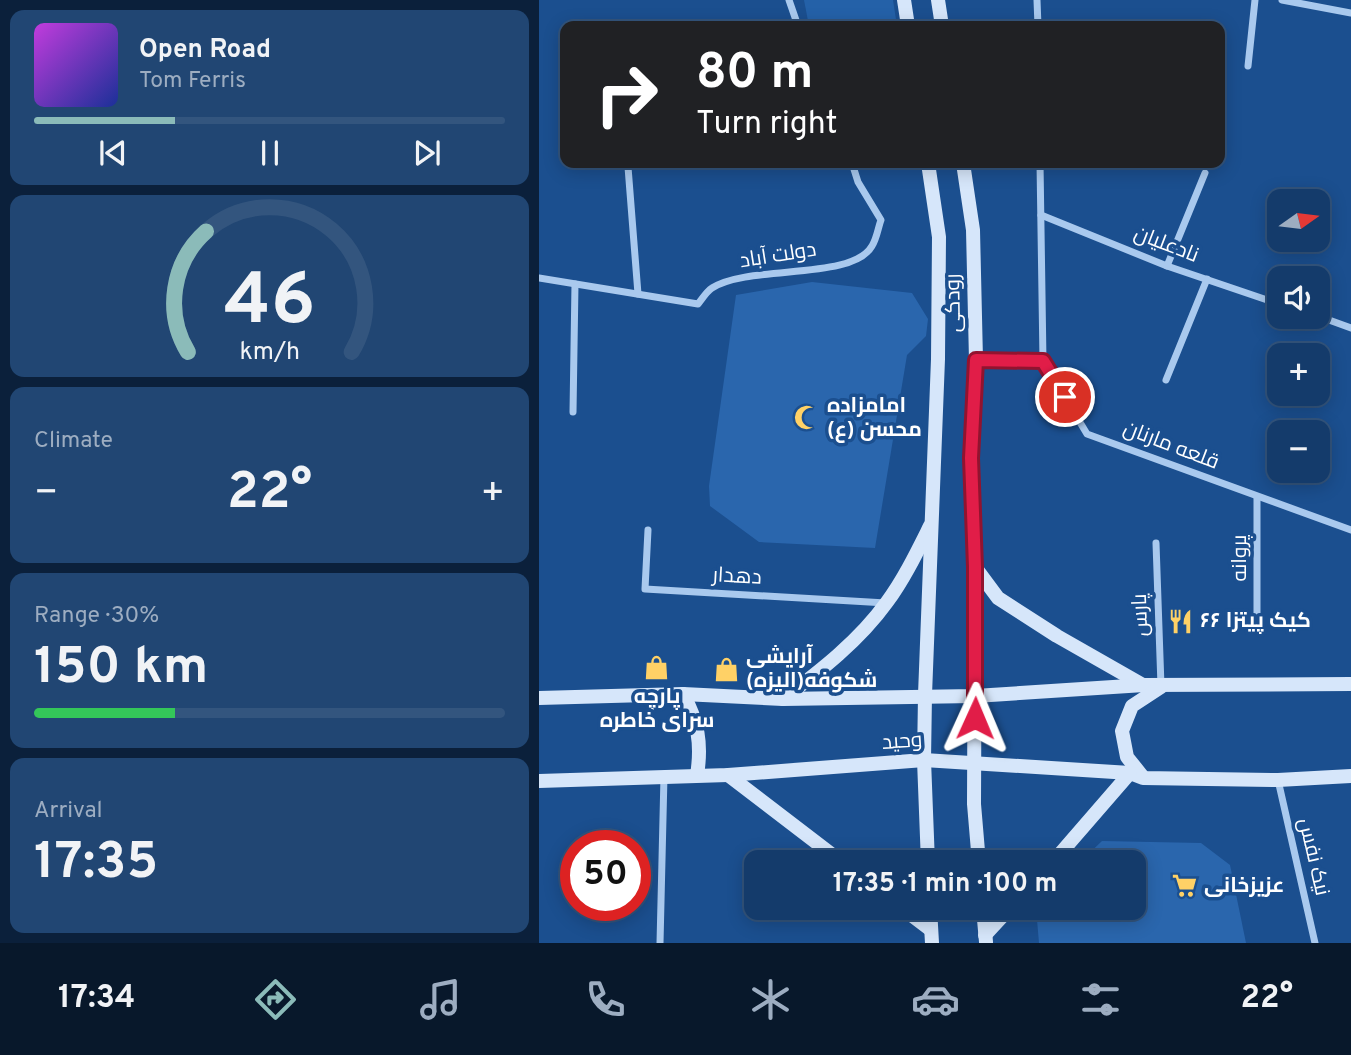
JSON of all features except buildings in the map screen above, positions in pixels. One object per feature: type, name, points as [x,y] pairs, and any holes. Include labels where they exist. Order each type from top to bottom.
[{"type":"main road","points":[[904,0],[907,21]]},
{"type":"main road","points":[[938,0],[941,21]]},
{"type":"main road","name":"رودکی","points":[[927,850],[923,760],[938,359],[939,237],[929,168]]},
{"type":"main road","name":"رودکی","points":[[964,168],[973,230],[976,360],[971,458],[975,567],[974,804],[978,850]]},
{"type":"main road","points":[[783,699],[827,666],[887,603],[932,522]]},
{"type":"main road","points":[[975,567],[998,598],[1057,636],[1144,685]]},
{"type":"main road","points":[[539,698],[683,694],[783,699],[975,696],[1144,685],[1351,684]]},
{"type":"main road","points":[[1065,850],[1136,776],[1127,757],[1122,731],[1132,706],[1161,687]]},
{"type":"main road","points":[[683,694],[694,712],[699,732],[701,754],[697,775]]},
{"type":"main road","name":"وحید","points":[[539,781],[728,775],[923,760],[1136,776],[1277,780],[1351,776]]},
{"type":"main road","points":[[728,775],[826,850]]},
{"type":"main road","points":[[914,920],[932,937]]},
{"type":"main road","points":[[984,920],[986,939]]},
{"type":"main road","points":[[986,939],[1001,920]]},
{"type":"street","points":[[789,0],[796,21]]},
{"type":"street","points":[[1037,0],[1038,21]]},
{"type":"street","points":[[1248,66],[1255,0]]},
{"type":"street","points":[[1282,0],[1351,13]]},
{"type":"street","points":[[628,168],[638,294]]},
{"type":"street","name":"دولت آباد","points":[[539,278],[698,304],[712,288],[748,275],[856,262],[872,247],[881,220],[858,182],[854,168]]},
{"type":"street","points":[[976,360],[1043,361],[1040,168]]},
{"type":"street","points":[[1167,266],[1205,173]]},
{"type":"street","name":"نادعلیان","points":[[1041,215],[1167,266],[1267,300]]},
{"type":"street","points":[[1166,380],[1207,279]]},
{"type":"street","points":[[573,412],[575,284]]},
{"type":"street","points":[[1330,321],[1351,328]]},
{"type":"street","name":"قلعه مارنان","points":[[1043,361],[1087,434],[1351,530]]},
{"type":"street","name":"پروانه","points":[[1257,497],[1257,620]]},
{"type":"street","name":"دهدار","points":[[648,530],[645,589],[887,603]]},
{"type":"street","name":"پارس","points":[[1156,543],[1161,687]]},
{"type":"street","points":[[660,943],[664,776]]},
{"type":"street","name":"نیک نفس","points":[[1277,780],[1315,943]]},
{"type":"shaded area","points":[[804,0],[893,0],[896,21],[808,21]]},
{"type":"place","name":"امامزاده محسن (ع)","points":[[807,418]]},
{"type":"place","name":"کیک پیتزا ۶۶","points":[[1180,621]]},
{"type":"place","name":"پارچه سرای خاطره","points":[[657,668]]},
{"type":"place","name":"آرایشی شکوفه(الیزه)","points":[[726,669]]},
{"type":"place","name":"عزیزخانی","points":[[1184,886]]},
{"type":"route","points":[[975,718],[975,567],[971,458],[976,360],[1043,361],[1065,397]]}]
